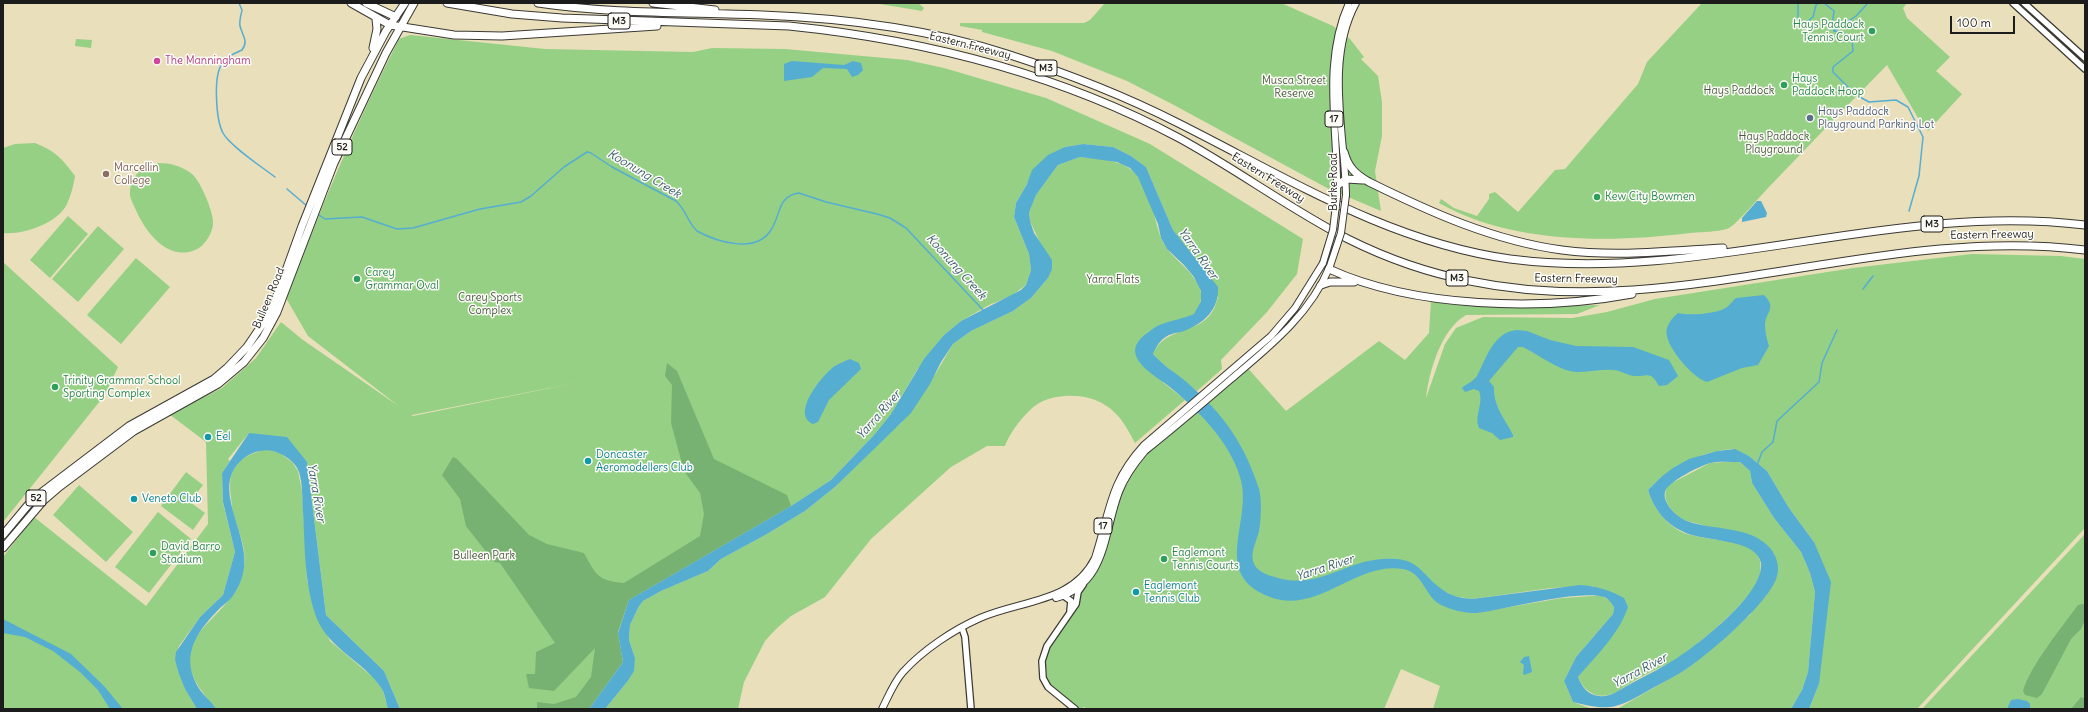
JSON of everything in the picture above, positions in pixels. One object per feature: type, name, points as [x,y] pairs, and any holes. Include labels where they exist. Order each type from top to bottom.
[{"type":"highway","points":[[351,3],[376,19],[390,25],[454,35],[502,36],[647,27],[677,23]]},
{"type":"highway","points":[[366,3],[396,17]]},
{"type":"highway","name":"Eastern Freeway","points":[[447,3],[512,14],[554,18],[789,26],[864,34],[951,52],[1016,70],[1106,103],[1176,136],[1349,239],[1385,255],[1449,276],[1506,287],[1556,291],[1610,292],[1668,288],[1946,247],[2016,245],[2085,250]]},
{"type":"highway","name":"Eastern Freeway","points":[[538,3],[601,10],[765,15],[872,25],[954,40],[1009,55],[1093,84],[1130,100],[1305,190],[1370,220],[1405,234],[1465,250],[1533,261],[1610,263],[1694,256],[1883,229],[1956,222],[2019,220],[2085,225]]},
{"type":"highway","points":[[652,3],[765,15]]},
{"type":"highway","name":"Bulleen Road","points":[[3,548],[39,505],[58,488],[134,430],[218,384],[244,362],[263,338],[272,325],[305,228],[363,73],[390,25],[409,5]]},
{"type":"highway","name":"Bulleen Road","points":[[3,535],[28,505],[42,492],[121,432],[149,413],[203,386],[227,368],[247,347],[271,309],[334,163],[409,5]]},
{"type":"highway","points":[[371,57],[378,29],[376,19]]},
{"type":"highway","points":[[1344,152],[1349,166],[1358,176],[1369,182],[1483,231],[1530,244],[1564,250],[1597,253],[1629,253],[1779,244]]},
{"type":"highway","points":[[1338,185],[1346,179],[1369,182]]},
{"type":"highway","points":[[1329,268],[1362,282],[1433,297],[1524,303],[1589,300],[1668,288]]},
{"type":"highway","points":[[1321,285],[1330,282],[1362,282]]},
{"type":"main road","name":"Burke Road","points":[[1235,372],[1271,336],[1295,308],[1322,264],[1333,230],[1338,185],[1333,90],[1334,53],[1339,27],[1349,3]]},
{"type":"main road","name":"Burke Road","points":[[1235,372],[1281,336],[1304,311],[1321,285],[1337,247],[1344,217],[1346,179],[1340,90],[1341,54],[1348,22],[1356,3]]},
{"type":"main road","points":[[1322,264],[1329,268]]},
{"type":"main road","points":[[1295,308],[1304,311]]},
{"type":"main road","name":"17","points":[[1027,604],[1036,604],[1064,596],[1083,585],[1096,567],[1123,482],[1134,464],[1166,430],[1235,372]]},
{"type":"main road","name":"17","points":[[882,709],[902,673],[933,646],[981,618],[1064,591],[1077,583],[1087,572],[1095,558],[1111,500],[1123,472],[1144,445],[1166,430]]},
{"type":"street","points":[[2013,3],[2085,68]]},
{"type":"street","points":[[2024,3],[2085,58]]},
{"type":"street","points":[[1075,709],[1048,687],[1043,678],[1042,668],[1044,653],[1047,646],[1076,604],[1078,592],[1083,585]]},
{"type":"street","points":[[1064,596],[1071,601],[1070,613]]},
{"type":"street","points":[[962,628],[965,637],[971,709]]},
{"type":"green space","points":[[874,3],[918,3],[924,8],[922,11]]},
{"type":"green space","name":"Musca Street Reserve","points":[[1105,3],[1281,3],[1333,26],[1350,39],[1364,57],[1361,59],[1378,76],[1382,102],[1382,136],[1375,171],[1381,211],[1327,188],[1127,81],[1052,51],[982,32],[982,30],[960,26],[960,23],[1084,23],[1090,20]]},
{"type":"green space","name":"Hays Paddock","points":[[1702,3],[1907,3],[1903,8],[1907,18],[1950,57],[1936,71],[1962,94],[1928,131],[1921,123],[1887,65],[1738,221],[1726,229],[1710,232],[1627,238],[1594,239],[1562,237],[1529,233],[1497,226],[1467,216],[1439,203],[1441,199],[1454,208],[1477,216],[1489,199],[1489,194],[1495,192],[1518,212],[1555,170],[1565,169],[1638,84],[1647,62]]},
{"type":"green space","points":[[410,35],[545,49],[693,52],[712,48],[785,49],[907,60],[944,68],[1046,98],[1150,144],[1303,239],[1297,274],[1267,312],[1221,360],[1222,369],[1197,391],[1158,360],[1153,354],[1158,345],[1165,339],[1173,334],[1199,324],[1206,319],[1215,307],[1218,297],[1173,230],[1146,167],[1131,156],[1113,147],[1083,144],[1065,147],[1032,175],[1016,203],[1014,217],[1029,254],[1031,270],[1026,285],[1011,296],[989,305],[961,321],[944,335],[917,370],[891,414],[874,435],[831,480],[791,506],[629,600],[589,709],[400,709],[384,671],[326,615],[307,462],[249,433],[228,459],[230,461],[222,473],[223,503],[235,552],[223,595],[200,617],[179,646],[175,660],[185,689],[197,709],[3,709],[3,557],[34,517],[146,606],[208,524],[206,442],[169,414],[222,388],[256,358],[281,322],[303,340],[400,407],[308,336],[286,298],[339,167],[399,39]],"holes":[[[580,382],[413,416],[411,415]]]},
{"type":"green space","points":[[76,39],[92,40],[91,48],[75,46]]},
{"type":"green space","points":[[35,143],[48,149],[66,164],[75,176],[73,188],[66,206],[47,223],[29,230],[3,233],[3,148],[15,144]]},
{"type":"green space","name":"Yarra Flats","points":[[1080,157],[1119,163],[1137,175],[1150,201],[1161,238],[1170,252],[1193,276],[1198,284],[1201,292],[1201,298],[1200,304],[1194,315],[1164,324],[1147,333],[1143,366],[1185,400],[1135,443],[1119,417],[1098,401],[1081,396],[1063,396],[1055,397],[1039,403],[1019,422],[1005,446],[987,446],[951,467],[871,539],[825,597],[791,616],[776,629],[765,641],[744,682],[738,709],[605,709],[627,682],[635,658],[629,640],[630,625],[643,601],[661,591],[708,571],[721,559],[805,511],[835,487],[889,432],[901,423],[936,373],[953,344],[971,331],[1013,311],[1031,298],[1048,278],[1040,243],[1030,221],[1029,213],[1036,195],[1058,165]]},
{"type":"green space","points":[[158,163],[176,166],[188,171],[195,177],[206,197],[213,218],[213,227],[205,243],[195,250],[185,253],[175,252],[158,242],[144,226],[130,196],[132,183],[140,170]]},
{"type":"green space","points":[[68,216],[88,234],[50,278],[30,260]]},
{"type":"green space","points":[[98,226],[124,249],[78,302],[52,279]]},
{"type":"green space","points":[[1972,254],[2061,256],[2085,259],[2085,528],[1917,709],[1809,709],[1819,684],[1814,542],[1789,508],[1767,471],[1749,456],[1731,449],[1702,455],[1661,477],[1648,490],[1657,510],[1666,521],[1678,530],[1692,535],[1732,542],[1749,547],[1754,551],[1759,558],[1760,564],[1760,573],[1756,583],[1737,608],[1697,644],[1676,659],[1639,678],[1617,692],[1605,696],[1599,696],[1589,692],[1578,677],[1628,607],[1592,586],[1551,588],[1472,599],[1453,596],[1446,592],[1432,597],[1474,613],[1562,598],[1602,596],[1609,600],[1614,607],[1613,614],[1576,657],[1564,681],[1573,702],[1592,709],[1433,709],[1440,686],[1401,669],[1384,709],[1085,709],[1085,707],[1079,709],[1057,694],[1047,678],[1045,653],[1078,604],[1081,586],[1122,487],[1137,461],[1156,441],[1244,364],[1286,411],[1379,341],[1405,360],[1429,333],[1431,301],[1512,307],[1600,305],[1577,314],[1466,315],[1457,322],[1443,341],[1433,364],[1426,398],[1445,344],[1456,328],[1483,317],[1572,318],[1607,312],[1655,299],[1853,268]]},
{"type":"green space","points":[[136,258],[170,287],[121,344],[87,315]]},
{"type":"green space","name":"Trinity Grammar School Sporting Complex","points":[[3,262],[118,367],[104,396],[3,522]]},
{"type":"green space","points":[[667,363],[677,371],[714,459],[787,495],[791,506],[629,600],[618,632],[623,662],[589,709],[537,709],[537,702],[554,704],[576,697],[591,677],[595,648],[554,691],[529,688],[526,674],[535,674],[536,652],[555,643],[500,563],[494,562],[466,526],[460,499],[442,475],[453,457],[457,459],[529,535],[547,544],[584,553],[599,576],[608,581],[624,583],[700,536],[704,514],[700,493],[684,471],[671,423],[672,385],[665,376]]},
{"type":"green space","points":[[267,449],[280,453],[292,462],[298,471],[302,491],[307,580],[312,600],[330,641],[375,679],[383,690],[388,709],[216,709],[203,693],[192,674],[190,660],[191,648],[196,637],[235,592],[243,570],[245,560],[243,547],[233,514],[231,498],[230,487],[233,471],[241,460]]},
{"type":"green space","points":[[1740,462],[1750,471],[1752,483],[1774,518],[1801,552],[1810,573],[1815,592],[1808,672],[1802,690],[1791,709],[1617,709],[1688,668],[1750,615],[1776,558],[1721,532],[1682,519],[1669,506],[1665,494],[1668,485],[1710,463]]},
{"type":"green space","points":[[186,472],[203,485],[190,502],[205,513],[193,530],[161,506]]},
{"type":"green space","points":[[79,485],[133,532],[106,562],[53,515]]},
{"type":"green space","name":"David Barro Stadium","points":[[158,512],[191,539],[149,593],[115,567]]},
{"type":"green space","points":[[2085,534],[2085,709],[1922,709]]},
{"type":"green space","points":[[2085,604],[2085,620],[2081,629],[2071,639],[2042,694],[2037,698],[2025,695],[2023,691],[2032,670],[2055,635],[2078,605]]},
{"type":"green space","points":[[2081,697],[2085,699],[2085,709],[2071,709]]},
{"type":"water","points":[[792,61],[844,65],[853,61],[861,63],[863,70],[858,75],[852,77],[847,69],[823,68],[812,77],[784,81],[784,64]]},
{"type":"water","points":[[1083,144],[1113,147],[1131,156],[1146,167],[1173,230],[1218,287],[1216,302],[1209,315],[1191,328],[1165,337],[1153,354],[1202,396],[1223,419],[1247,458],[1259,489],[1261,499],[1260,526],[1252,556],[1255,566],[1259,570],[1278,578],[1306,580],[1369,561],[1383,559],[1406,560],[1419,568],[1437,586],[1449,594],[1472,599],[1580,585],[1597,587],[1624,598],[1628,607],[1613,635],[1578,677],[1581,684],[1592,694],[1608,696],[1661,668],[1687,651],[1729,616],[1742,603],[1752,589],[1759,575],[1761,563],[1757,555],[1750,549],[1740,545],[1703,538],[1677,529],[1671,525],[1657,510],[1648,490],[1661,477],[1689,459],[1717,451],[1735,449],[1749,456],[1767,471],[1789,508],[1814,542],[1831,582],[1819,684],[1809,709],[1791,709],[1802,690],[1808,672],[1815,592],[1810,573],[1801,552],[1774,518],[1752,483],[1750,471],[1740,462],[1713,462],[1699,467],[1677,479],[1667,488],[1665,492],[1666,501],[1675,513],[1687,521],[1742,532],[1752,535],[1762,541],[1770,548],[1777,561],[1778,572],[1772,587],[1764,599],[1738,626],[1698,661],[1679,674],[1622,704],[1597,707],[1573,702],[1564,681],[1576,657],[1613,614],[1614,607],[1609,600],[1604,597],[1593,595],[1561,597],[1477,613],[1467,613],[1448,608],[1438,603],[1430,596],[1418,577],[1403,569],[1386,569],[1369,573],[1321,594],[1304,599],[1288,601],[1270,597],[1252,587],[1242,575],[1237,561],[1237,545],[1243,494],[1240,477],[1235,463],[1220,438],[1200,414],[1189,403],[1145,368],[1136,355],[1135,349],[1138,341],[1146,334],[1162,324],[1194,314],[1201,301],[1201,291],[1194,277],[1167,249],[1161,238],[1158,224],[1138,177],[1130,168],[1117,162],[1080,157],[1058,165],[1036,195],[1029,213],[1034,233],[1052,260],[1052,269],[1048,278],[1031,298],[1013,311],[971,331],[953,344],[911,413],[835,487],[805,511],[721,559],[708,571],[661,591],[643,601],[630,625],[629,640],[635,658],[634,671],[605,709],[589,709],[623,662],[618,633],[629,600],[791,506],[831,480],[874,435],[891,414],[924,359],[944,335],[961,321],[1021,290],[1026,285],[1031,270],[1029,254],[1014,217],[1016,203],[1027,184],[1032,170],[1048,155],[1065,147]]},
{"type":"water","points":[[1757,201],[1761,201],[1767,213],[1766,217],[1742,222],[1742,218]]},
{"type":"water","points":[[1764,295],[1770,303],[1770,310],[1765,324],[1769,346],[1758,365],[1742,368],[1707,382],[1694,374],[1680,360],[1669,343],[1667,328],[1671,320],[1678,313],[1710,313],[1727,307],[1736,298]]},
{"type":"water","points":[[1517,330],[1527,331],[1550,340],[1576,346],[1633,347],[1669,360],[1678,376],[1667,385],[1659,386],[1651,376],[1648,375],[1634,376],[1613,370],[1574,372],[1553,364],[1523,347],[1518,347],[1489,381],[1494,387],[1497,406],[1513,435],[1513,437],[1500,440],[1492,433],[1479,428],[1479,391],[1474,389],[1465,392],[1462,388],[1474,380],[1477,376],[1491,347],[1496,341],[1509,332]]},
{"type":"water","points":[[850,359],[859,363],[861,369],[829,400],[818,422],[813,424],[807,419],[805,412],[811,394],[830,370]]},
{"type":"water","points":[[249,433],[287,437],[307,462],[326,615],[384,671],[400,709],[388,709],[383,691],[375,679],[331,640],[317,619],[307,579],[302,487],[299,472],[295,464],[288,458],[270,450],[253,453],[247,456],[235,467],[230,480],[230,494],[232,508],[244,554],[242,578],[233,596],[210,618],[197,637],[190,656],[194,678],[200,690],[216,709],[197,709],[185,689],[175,660],[176,652],[200,617],[223,595],[235,552],[223,502],[222,473]]},
{"type":"water","points":[[3,619],[71,654],[104,686],[123,709],[110,709],[98,690],[80,672],[53,651],[25,637],[3,633]]},
{"type":"water","points":[[1529,656],[1532,672],[1524,675],[1524,665],[1520,662],[1524,657]]},
{"type":"water","points":[[2018,699],[2027,701],[2030,704],[2030,709],[2007,709],[2011,700]]},
{"type":"waterway","name":"Koonung Creek","points":[[239,3],[242,10],[240,26],[245,44],[242,50],[226,59],[219,70],[217,78],[217,109],[223,133],[232,144],[275,177]]},
{"type":"waterway","points":[[1798,3],[1798,19],[1804,24],[1813,17],[1816,5],[1819,3]]},
{"type":"waterway","points":[[1824,3],[1834,11],[1832,26],[1834,31],[1848,35],[1852,40],[1853,51],[1833,67],[1833,72],[1856,95],[1869,102],[1896,100],[1908,107],[1923,137],[1919,176],[1909,211]]},
{"type":"waterway","points":[[1834,31],[1856,16],[1868,3]]},
{"type":"waterway","name":"Koonung Creek","points":[[316,213],[325,219],[362,217],[397,229],[413,228],[480,209],[521,202],[531,196],[564,167],[587,152],[676,201],[697,231],[725,242],[746,244],[756,242],[764,237],[771,230],[783,202],[792,195],[799,193],[826,202],[890,218],[906,228],[983,310]]},
{"type":"waterway","name":"Koonung Creek","points":[[287,189],[307,206]]},
{"type":"waterway","points":[[1863,289],[1873,276]]},
{"type":"waterway","points":[[1757,465],[1762,452],[1773,442],[1777,421],[1819,382],[1822,363],[1837,330]]},
{"type":"place","name":"Hays Paddock Tennis Court","points":[[1872,31]]},
{"type":"place","name":"The Manningham","points":[[157,61]]},
{"type":"place","name":"Hays Paddock Hoop","points":[[1784,85]]},
{"type":"place","name":"Hays Paddock Playground Parking Lot","points":[[1810,118]]},
{"type":"place","name":"Marcellin College","points":[[106,174]]},
{"type":"place","name":"Kew City Bowmen","points":[[1597,197]]},
{"type":"place","name":"Carey Grammar Oval","points":[[357,279]]},
{"type":"place","name":"Trinity Grammar School Sporting Complex","points":[[55,387]]},
{"type":"place","name":"Eel","points":[[208,437]]},
{"type":"place","name":"Doncaster Aeromodellers Club","points":[[588,461]]},
{"type":"place","name":"Veneto Club","points":[[134,499]]},
{"type":"place","name":"David Barro Stadium","points":[[153,553]]},
{"type":"place","name":"Eaglemont Tennis Courts","points":[[1164,559]]},
{"type":"place","name":"Eaglemont Tennis Club","points":[[1136,592]]},
{"type":"park label","name":"Hays Paddock Playground","points":[[1774,143]]},
{"type":"park label","name":"Carey Sports Complex","points":[[490,304]]},
{"type":"park label","name":"Bulleen Park","points":[[484,556]]},
{"type":"water label","name":"Yarra River","points":[[1198,254]]},
{"type":"water label","name":"Yarra River","points":[[879,415]]},
{"type":"water label","name":"Yarra River","points":[[316,493]]},
{"type":"water label","name":"Yarra River","points":[[1325,568]]},
{"type":"water label","name":"Yarra River","points":[[1640,671]]}]
